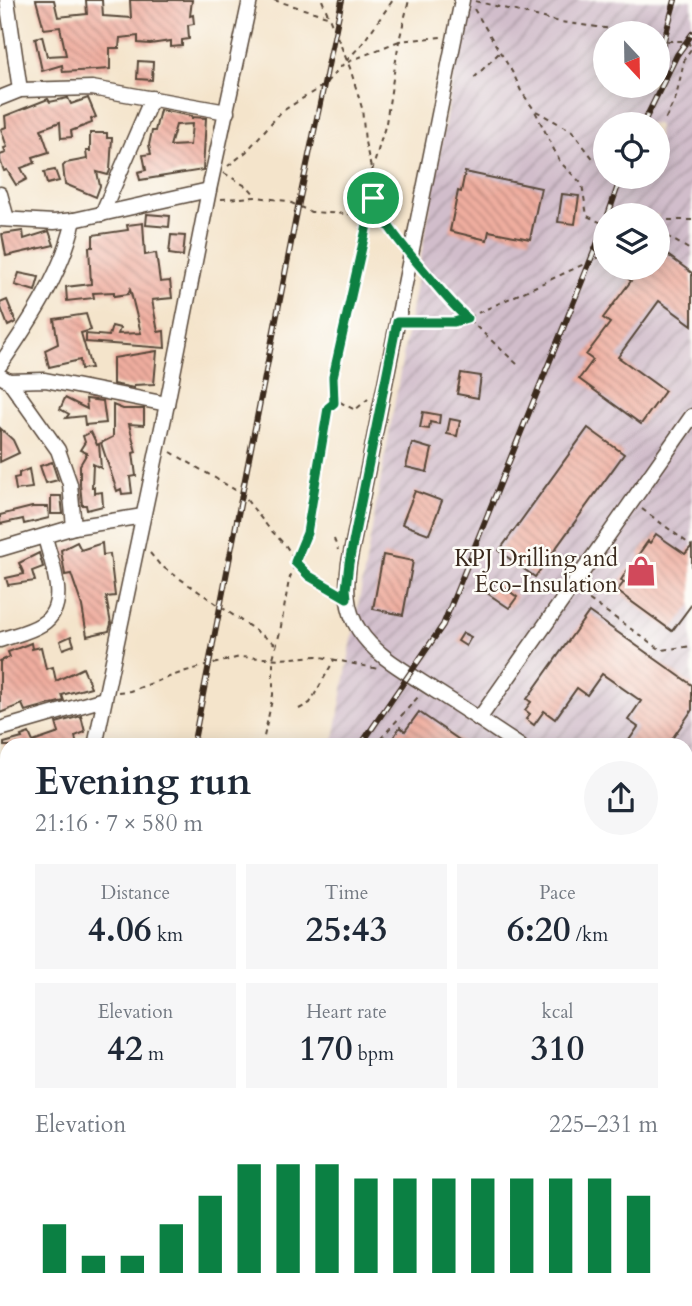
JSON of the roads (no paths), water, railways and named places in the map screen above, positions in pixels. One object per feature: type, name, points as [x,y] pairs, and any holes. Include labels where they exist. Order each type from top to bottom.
[{"type":"street","points":[[7,0],[20,90]]},
{"type":"street","points":[[97,738],[250,0]]},
{"type":"street","points":[[467,4],[455,33],[346,589],[349,610],[358,630],[371,646],[508,738]]},
{"type":"street","points":[[0,98],[20,90],[92,88],[227,112]]},
{"type":"street","points":[[102,214],[152,98]]},
{"type":"street","points":[[0,194],[3,219],[54,222],[211,195]]},
{"type":"street","points":[[0,365],[23,332],[64,257],[74,220]]},
{"type":"street","points":[[4,378],[46,380],[167,404]]},
{"type":"street","points":[[4,378],[58,450],[70,484],[74,527]]},
{"type":"street","points":[[479,719],[692,416]]},
{"type":"street","points":[[0,549],[74,527],[144,516]]},
{"type":"street","points":[[0,640],[41,625],[55,609],[58,593],[45,537]]},
{"type":"street","points":[[0,729],[107,696]]},
{"type":"railway","points":[[195,738],[298,207],[342,0]]},
{"type":"railway","points":[[669,21],[675,0]]},
{"type":"railway","points":[[649,112],[677,55],[692,34]]},
{"type":"railway","points":[[612,203],[617,189]]},
{"type":"railway","points":[[365,738],[443,625],[593,254]]},
{"type":"place","name":"KPJ Drilling and Eco-Insulation","points":[[641,571]]}]
